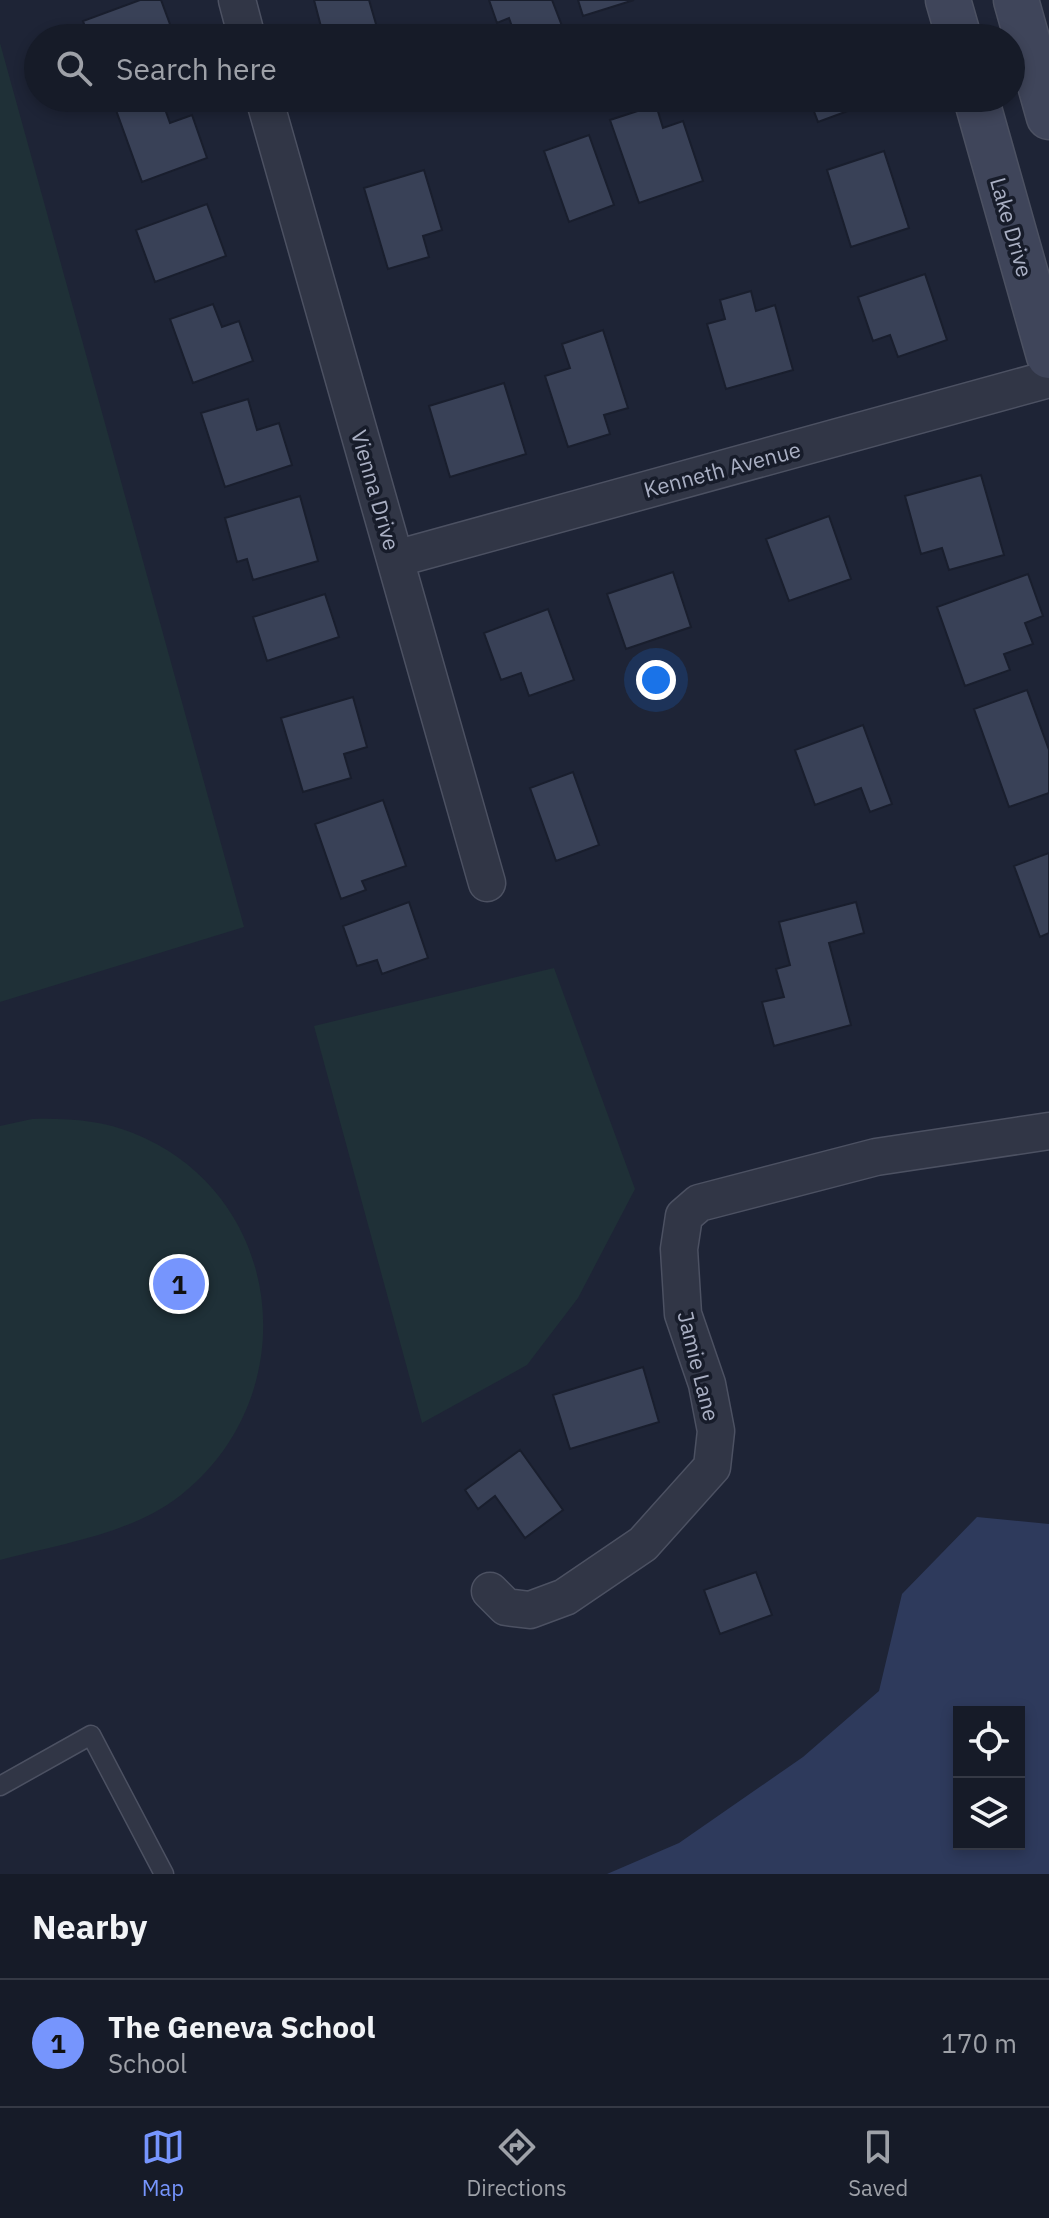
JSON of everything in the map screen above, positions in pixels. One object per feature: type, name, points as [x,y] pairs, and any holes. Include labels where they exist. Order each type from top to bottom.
[{"type":"main road","points":[[948,0],[955,24]]},
{"type":"main road","points":[[1016,0],[1023,24]]},
{"type":"main road","points":[[1025,32],[1049,117]]},
{"type":"main road","name":"Lake Drive","points":[[980,112],[1049,356]]},
{"type":"street","points":[[237,0],[243,24]]},
{"type":"street","name":"Vienna Drive","points":[[268,112],[487,883]]},
{"type":"street","name":"Kenneth Avenue","points":[[395,559],[1049,379]]},
{"type":"street","name":"Jamie Lane","points":[[490,1591],[506,1607],[530,1610],[565,1597],[643,1544],[712,1467],[716,1431],[707,1384],[683,1314],[679,1249],[684,1216],[699,1203],[876,1157],[1049,1131]]},
{"type":"lane","points":[[0,1786],[91,1735],[164,1874]]},
{"type":"shaded area","points":[[0,43],[244,927],[0,1002]]},
{"type":"shaded area","points":[[554,968],[635,1189],[578,1298],[527,1365],[422,1423],[314,1026]]},
{"type":"shaded area","points":[[32,1119],[83,1121],[133,1133],[184,1162],[223,1201],[249,1248],[262,1299],[262,1353],[248,1405],[221,1453],[181,1495],[162,1508],[118,1528],[0,1560],[0,1126]]},
{"type":"water","points":[[977,1517],[1049,1524],[1049,1874],[607,1874],[679,1843],[803,1757],[879,1691],[902,1594]]},
{"type":"building","points":[[140,0],[161,0],[170,24],[84,24],[83,21]]},
{"type":"building","points":[[314,0],[369,0],[376,24],[320,24]]},
{"type":"building","points":[[489,0],[552,0],[561,24],[511,24],[509,18],[497,23]]},
{"type":"building","points":[[578,0],[634,0],[583,16]]},
{"type":"building","points":[[117,112],[166,112],[170,123],[192,115],[207,158],[142,182]]},
{"type":"building","points":[[635,112],[658,112],[663,128],[683,121],[703,181],[639,203],[610,120]]},
{"type":"building","points":[[814,112],[845,112],[818,122]]},
{"type":"building","points":[[589,135],[614,205],[569,222],[544,151]]},
{"type":"building","points":[[884,151],[909,228],[851,247],[827,170]]},
{"type":"building","points":[[424,170],[442,230],[423,236],[429,257],[388,269],[364,188]]},
{"type":"building","points":[[207,204],[226,256],[155,282],[136,230]]},
{"type":"building","points":[[925,274],[947,340],[898,357],[890,335],[873,341],[858,297]]},
{"type":"building","points":[[751,291],[756,311],[775,305],[793,370],[726,389],[707,324],[725,319],[720,300]]},
{"type":"building","points":[[213,304],[222,327],[239,321],[253,361],[193,383],[170,319]]},
{"type":"building","points":[[603,330],[628,408],[604,415],[610,434],[568,447],[545,376],[570,368],[562,344]]},
{"type":"building","points":[[504,383],[526,454],[450,477],[429,406]]},
{"type":"building","points":[[248,399],[257,430],[279,423],[292,465],[225,487],[201,413]]},
{"type":"building","points":[[981,475],[1004,555],[949,570],[942,548],[921,554],[905,496]]},
{"type":"building","points":[[300,496],[318,561],[253,580],[247,559],[237,562],[225,518]]},
{"type":"building","points":[[829,516],[851,579],[789,601],[766,539]]},
{"type":"building","points":[[673,572],[691,627],[626,649],[607,594]]},
{"type":"building","points":[[1028,574],[1043,616],[1025,623],[1033,644],[1004,654],[1010,670],[965,686],[937,607]]},
{"type":"building","points":[[325,594],[339,637],[267,661],[253,617]]},
{"type":"building","points":[[548,609],[574,680],[529,696],[521,673],[501,680],[484,633]]},
{"type":"building","points":[[1027,690],[1049,750],[1049,793],[1009,807],[974,709]]},
{"type":"building","points":[[353,697],[367,747],[344,754],[351,778],[303,792],[281,718]]},
{"type":"building","points":[[863,725],[892,804],[870,812],[861,788],[815,805],[795,750]]},
{"type":"building","points":[[573,772],[599,845],[556,861],[530,788]]},
{"type":"building","points":[[383,800],[406,866],[362,881],[366,890],[341,899],[315,824]]},
{"type":"building","points":[[1049,853],[1049,933],[1040,937],[1014,866]]},
{"type":"building","points":[[409,902],[428,958],[382,974],[377,960],[357,966],[343,926]]},
{"type":"building","points":[[856,902],[864,933],[829,943],[851,1025],[774,1046],[762,1002],[784,997],[776,969],[790,965],[779,922]]},
{"type":"building","points":[[643,1367],[659,1422],[570,1449],[553,1395]]},
{"type":"building","points":[[520,1450],[563,1510],[525,1538],[495,1496],[478,1509],[465,1490]]},
{"type":"building","points":[[756,1572],[772,1615],[720,1634],[704,1590]]},
{"type":"place","name":"The Geneva School","points":[[179,1284]]}]
